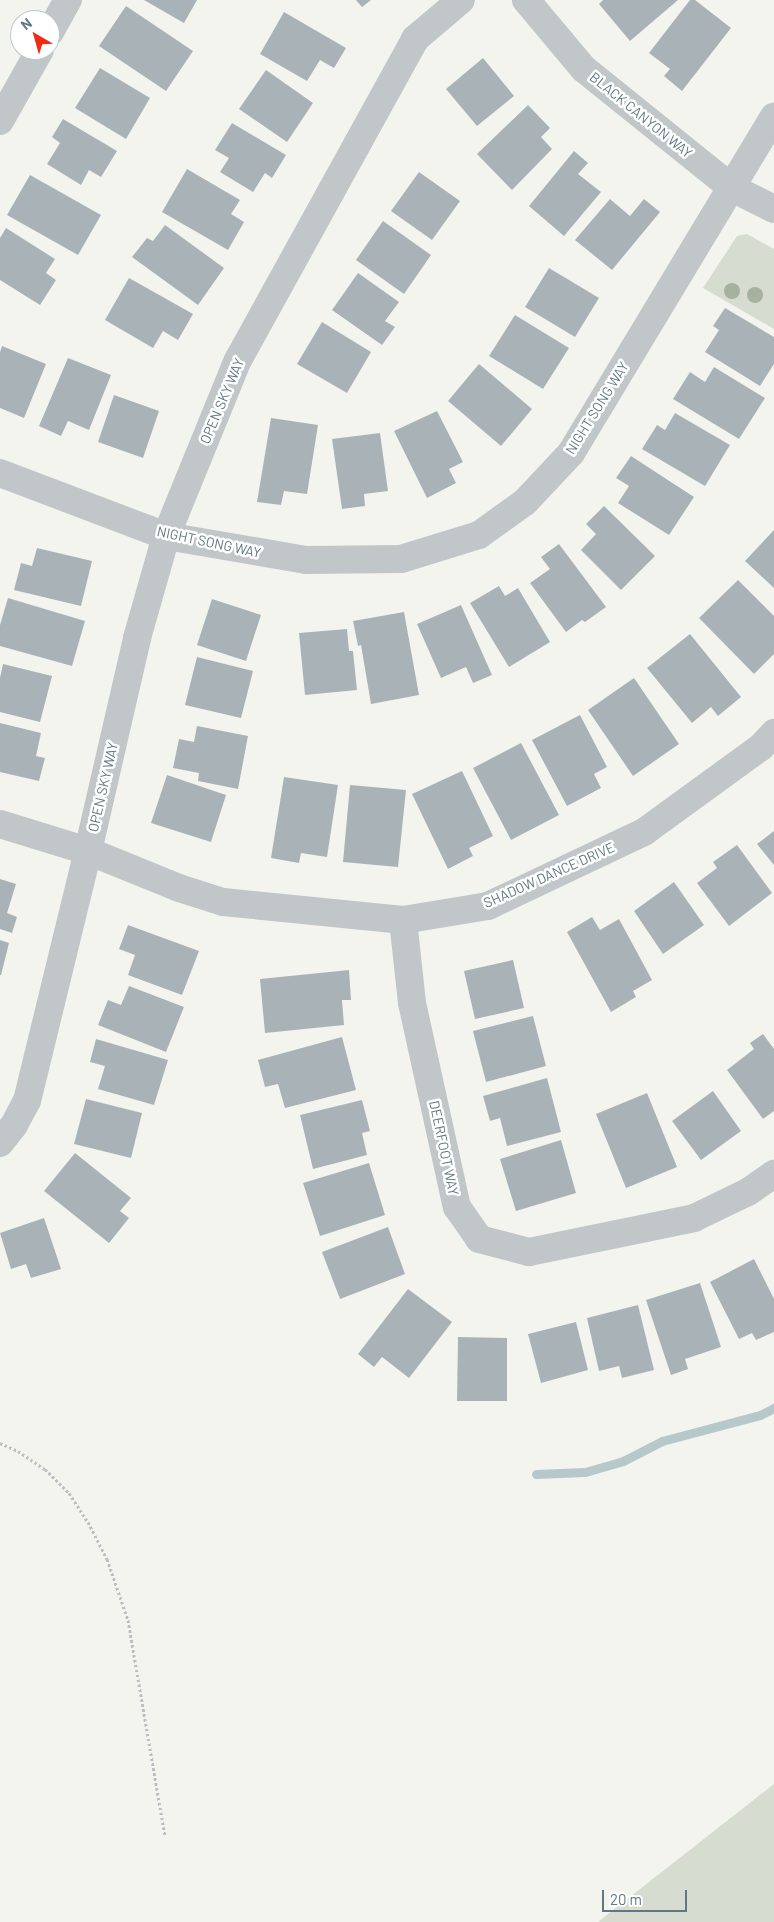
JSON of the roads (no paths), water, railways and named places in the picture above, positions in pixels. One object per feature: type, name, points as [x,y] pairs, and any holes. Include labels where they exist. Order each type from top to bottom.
[{"type":"street","points":[[60,14],[68,0]]},
{"type":"street","name":"OPEN SKY WAY","points":[[0,1143],[14,1125],[27,1101],[88,851],[137,638],[166,536],[238,360],[415,39],[461,0]]},
{"type":"street","name":"BLACK CANYON WAY","points":[[526,0],[584,69],[732,188],[774,209]]},
{"type":"street","points":[[0,121],[34,60]]},
{"type":"street","name":"NIGHT SONG WAY","points":[[0,473],[166,536],[306,560],[401,558],[479,535],[525,502],[571,453],[774,117]]},
{"type":"street","name":"SHADOW DANCE DRIVE","points":[[88,851],[179,888],[223,902],[403,920],[488,906],[644,832],[761,747],[774,733]]},
{"type":"street","name":"OPEN SKY WAY","points":[[0,824],[88,851]]},
{"type":"street","name":"DEERFOOT WAY","points":[[403,920],[412,1003],[457,1207],[479,1238],[529,1252],[694,1218],[748,1192],[774,1174]]},
{"type":"waterway","points":[[536,1474],[585,1472],[623,1461],[662,1441],[760,1415],[774,1408]]}]
